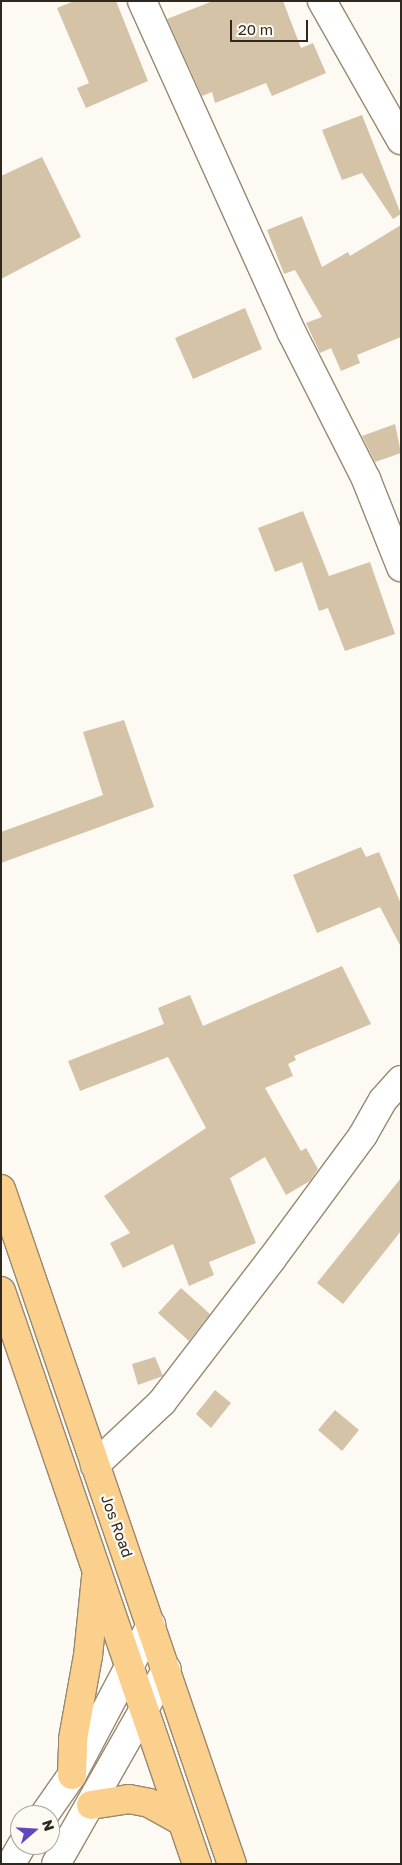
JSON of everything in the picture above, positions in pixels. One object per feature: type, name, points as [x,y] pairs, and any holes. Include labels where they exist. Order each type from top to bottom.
[{"type":"highway","name":"Jos Road","points":[[1,1189],[232,1864]]},
{"type":"highway","points":[[1,1291],[197,1864]]},
{"type":"highway","points":[[72,1775],[73,1739],[88,1656],[96,1568]]},
{"type":"highway","points":[[91,1805],[129,1799],[149,1803],[182,1821]]},
{"type":"street","points":[[142,1],[292,333],[366,479],[401,567]]},
{"type":"street","points":[[322,1],[401,140]]},
{"type":"street","points":[[95,1465],[162,1402],[401,1080]]},
{"type":"street","points":[[51,1805],[72,1775],[130,1667],[150,1625]]},
{"type":"street","points":[[56,1864],[167,1670]]},
{"type":"building","points":[[74,1],[116,1],[148,81],[86,108],[77,88],[89,83],[57,8]]},
{"type":"building","points":[[213,1],[283,1],[301,48],[313,43],[326,73],[272,96],[266,83],[215,103],[212,92],[202,96],[167,19]]},
{"type":"building","points":[[362,115],[401,214],[393,219],[362,173],[342,180],[322,130]]},
{"type":"building","points":[[42,157],[81,237],[1,279],[1,176]]},
{"type":"building","points":[[302,216],[322,267],[348,252],[350,256],[401,225],[401,337],[357,355],[360,363],[341,371],[331,348],[320,353],[306,323],[322,317],[295,270],[284,274],[267,230]]},
{"type":"building","points":[[245,308],[262,349],[193,379],[175,338]]},
{"type":"building","points":[[395,424],[401,453],[375,462],[362,436]]},
{"type":"building","points":[[303,511],[329,576],[370,562],[395,634],[345,651],[328,608],[319,611],[302,562],[275,572],[258,528]]},
{"type":"building","points":[[124,720],[154,807],[1,863],[1,832],[103,795],[83,732]]},
{"type":"building","points":[[361,847],[366,857],[379,852],[401,904],[401,947],[380,907],[317,933],[293,875]]},
{"type":"building","points":[[342,966],[371,1024],[294,1056],[296,1060],[288,1064],[293,1076],[265,1088],[301,1151],[306,1148],[318,1169],[310,1181],[286,1195],[265,1157],[230,1178],[256,1243],[209,1262],[214,1275],[189,1286],[173,1244],[123,1268],[110,1243],[130,1233],[104,1196],[206,1128],[168,1057],[80,1091],[68,1061],[164,1024],[158,1008],[190,995],[203,1026]]},
{"type":"building","points":[[401,1178],[401,1231],[343,1304],[317,1283]]},
{"type":"building","points":[[181,1288],[210,1314],[189,1341],[158,1313]]},
{"type":"building","points":[[155,1357],[163,1376],[138,1385],[132,1364]]},
{"type":"building","points":[[215,1390],[231,1403],[211,1428],[196,1414]]},
{"type":"building","points":[[335,1410],[359,1430],[342,1451],[318,1430]]}]
